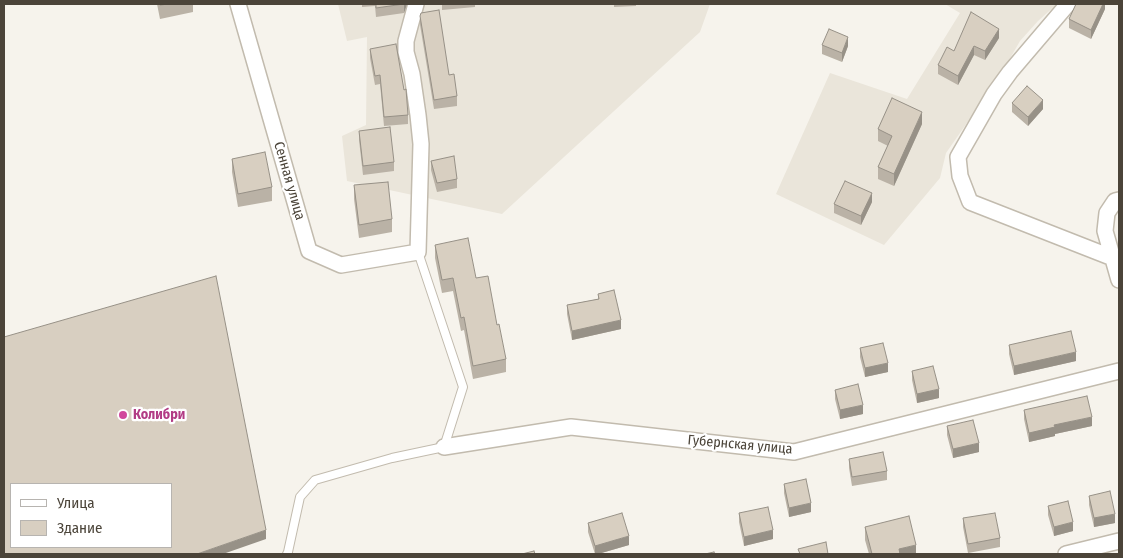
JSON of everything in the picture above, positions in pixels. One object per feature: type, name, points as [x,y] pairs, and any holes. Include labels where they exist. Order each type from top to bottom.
[{"type":"street","name":"Сенная улица","points":[[238,4],[310,251],[341,265],[418,252]]},
{"type":"street","points":[[416,4],[406,41],[406,52],[412,74],[421,144],[418,252]]},
{"type":"street","points":[[1068,4],[1010,72],[994,94],[958,157],[960,176],[970,202],[1114,258]]},
{"type":"street","points":[[1119,200],[1115,201],[1106,213],[1105,231],[1119,280]]},
{"type":"street","name":"Губернская улица","points":[[444,446],[571,427],[794,452],[1119,371]]},
{"type":"street","points":[[1066,554],[1119,541]]},
{"type":"lane","points":[[287,554],[300,497],[315,480],[392,458],[444,446],[462,387],[418,252]]},
{"type":"shaded area","points":[[338,4],[710,4],[700,32],[502,214],[347,181],[342,136],[366,125],[367,37],[347,41]]},
{"type":"shaded area","points":[[945,4],[1057,4],[1020,41],[996,83],[946,153],[940,178],[884,245],[776,194],[830,73],[907,99],[960,13]]},
{"type":"building","points":[[376,4],[404,4],[376,8]]},
{"type":"building","points":[[1076,4],[1103,4],[1091,30],[1069,19]]},
{"type":"building","points":[[439,10],[449,75],[454,74],[457,96],[434,100],[420,16],[421,13]]},
{"type":"building","points":[[971,12],[999,29],[985,51],[974,46],[958,76],[938,65],[947,47],[954,51]]},
{"type":"building","points":[[829,29],[848,37],[842,53],[822,45]]},
{"type":"building","points":[[396,44],[404,90],[406,89],[408,115],[384,117],[380,75],[375,76],[370,49]]},
{"type":"building","points":[[1027,86],[1043,100],[1028,117],[1012,103]]},
{"type":"building","points":[[892,98],[922,112],[894,174],[878,167],[892,136],[878,129]]},
{"type":"building","points":[[390,127],[394,162],[363,166],[359,131]]},
{"type":"building","points":[[265,152],[272,187],[238,194],[232,159]]},
{"type":"building","points":[[454,156],[457,179],[437,183],[431,161]]},
{"type":"building","points":[[845,181],[872,193],[861,216],[834,204]]},
{"type":"building","points":[[388,182],[392,219],[359,225],[354,185]]},
{"type":"building","points":[[468,238],[476,278],[488,276],[497,325],[499,324],[506,359],[473,366],[464,317],[461,318],[453,278],[442,280],[435,245]]},
{"type":"building","name":"Колибри","points":[[216,276],[266,530],[197,554],[4,554],[4,337]]},
{"type":"building","points":[[614,290],[621,320],[572,331],[567,305],[599,299],[598,294]]},
{"type":"building","points":[[1071,331],[1076,352],[1014,366],[1009,345]]},
{"type":"building","points":[[883,343],[888,363],[865,368],[860,348]]},
{"type":"building","points":[[933,366],[939,389],[917,394],[912,371]]},
{"type":"building","points":[[858,384],[863,405],[840,410],[835,390]]},
{"type":"building","points":[[1087,396],[1092,417],[1054,425],[1055,427],[1029,433],[1024,410]]},
{"type":"building","points":[[973,420],[979,443],[953,449],[947,426]]},
{"type":"building","points":[[883,452],[887,471],[852,477],[849,459]]},
{"type":"building","points":[[806,479],[811,503],[789,508],[784,484]]},
{"type":"building","points":[[1110,491],[1115,514],[1094,518],[1089,496]]},
{"type":"building","points":[[1068,501],[1073,522],[1054,527],[1048,506]]},
{"type":"building","points":[[768,507],[773,530],[744,537],[739,513]]},
{"type":"building","points":[[622,513],[629,536],[595,546],[588,523]]},
{"type":"building","points":[[995,513],[1000,538],[968,544],[963,518]]},
{"type":"building","points":[[909,516],[916,545],[899,549],[900,554],[872,554],[865,527]]},
{"type":"building","points":[[826,542],[828,554],[800,554],[798,549]]},
{"type":"building","points":[[534,551],[535,554],[522,554]]},
{"type":"place","name":"Колибри","points":[[123,415]]}]
